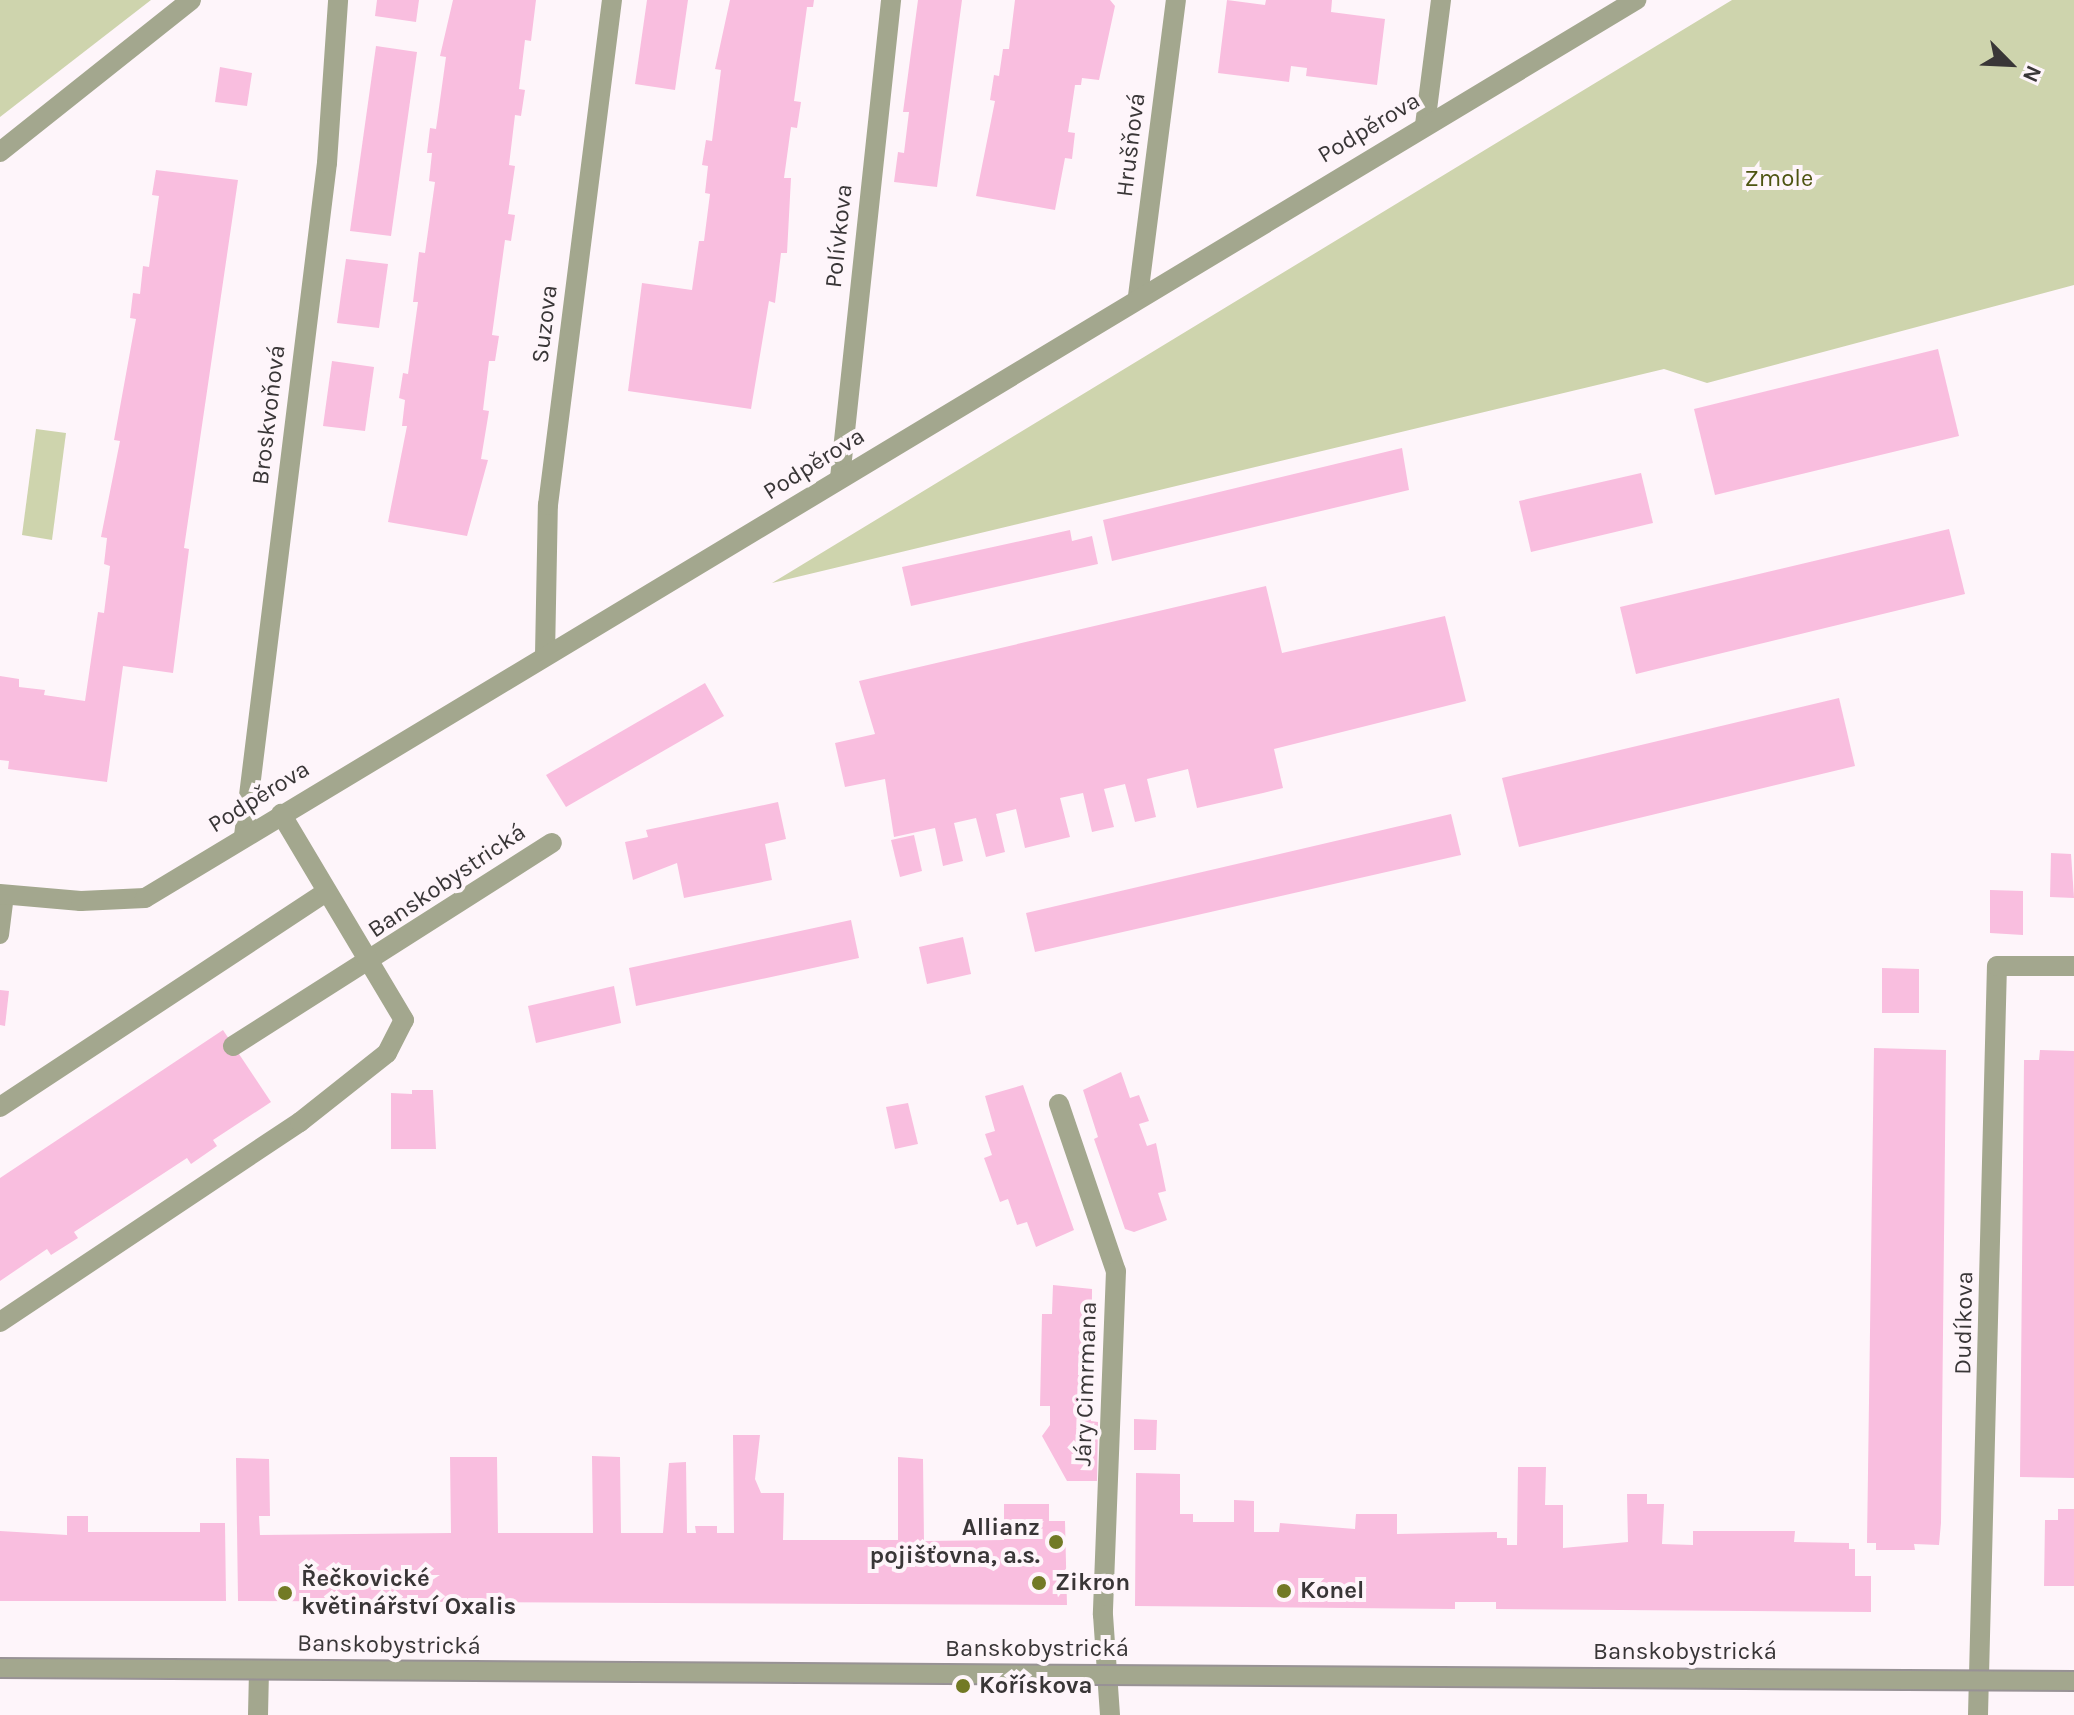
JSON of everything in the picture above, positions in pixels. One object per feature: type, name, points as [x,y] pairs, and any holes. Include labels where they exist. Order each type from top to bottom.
[{"type":"street","points":[[0,152],[191,0]]},
{"type":"street","name":"Broskvoňová","points":[[244,836],[327,163],[338,0]]},
{"type":"street","name":"Suzova","points":[[545,655],[548,505],[612,0]]},
{"type":"street","name":"Polívkova","points":[[840,478],[891,0]]},
{"type":"street","name":"Hrušňová","points":[[1138,296],[1176,0]]},
{"type":"street","points":[[1425,125],[1441,0]]},
{"type":"street","name":"Podpěrova","points":[[2,894],[81,901],[145,898],[1138,296],[1636,0]]},
{"type":"street","name":"Banskobystrická","points":[[0,1322],[300,1122],[387,1053],[404,1020],[281,814]]},
{"type":"street","name":"Banskobystrická","points":[[233,1046],[371,963],[552,843]]},
{"type":"street","points":[[0,1107],[326,892]]},
{"type":"street","name":"Dudíkova","points":[[1978,1715],[1997,966],[2074,966]]},
{"type":"street","name":"Járy Cimrmana","points":[[1059,1104],[1116,1271],[1103,1615],[1110,1715]]},
{"type":"street","name":"Banskobystrická","points":[[0,1668],[2074,1681]]},
{"type":"street","points":[[258,1715],[259,1670]]},
{"type":"lane","points":[[0,935],[2,894]]},
{"type":"green space","points":[[0,0],[151,0],[0,117]]},
{"type":"green space","name":"Zmole","points":[[1732,0],[2074,0],[2074,285],[1707,383],[1664,369],[772,583]]},
{"type":"green space","points":[[36,429],[66,433],[52,540],[22,535]]},
{"type":"building","points":[[377,0],[419,0],[416,22],[375,16]]},
{"type":"building","points":[[453,0],[536,0],[531,41],[525,40],[519,89],[525,90],[521,116],[515,115],[509,165],[515,166],[508,214],[515,215],[511,241],[505,240],[492,335],[499,336],[495,361],[489,361],[483,410],[489,411],[481,459],[488,460],[467,536],[388,522],[407,426],[402,426],[405,400],[399,398],[403,373],[408,374],[418,302],[413,302],[419,252],[425,253],[435,182],[429,181],[432,153],[427,153],[430,128],[436,129],[446,57],[440,56]]},
{"type":"building","points":[[647,0],[688,0],[675,90],[635,84]]},
{"type":"building","points":[[730,0],[814,0],[813,7],[807,7],[794,101],[801,102],[797,128],[791,127],[784,178],[791,178],[787,253],[781,253],[775,303],[769,301],[751,409],[628,391],[642,283],[692,290],[699,241],[704,241],[710,194],[705,193],[708,166],[702,165],[706,140],[712,141],[721,70],[715,69]]},
{"type":"building","points":[[918,0],[962,0],[937,187],[894,182],[898,152],[904,153],[909,112],[903,112]]},
{"type":"building","points":[[1015,0],[1110,0],[1115,6],[1099,80],[1082,78],[1081,85],[1075,85],[1068,132],[1075,133],[1072,159],[1065,158],[1055,210],[976,196],[995,101],[990,100],[994,75],[999,76],[1003,49],[1009,49]]},
{"type":"building","points":[[1227,0],[1265,5],[1266,0],[1332,0],[1331,12],[1385,19],[1377,85],[1306,76],[1307,68],[1291,66],[1289,82],[1218,73]]},
{"type":"building","points":[[376,46],[417,52],[391,236],[350,231]]},
{"type":"building","points":[[220,67],[252,73],[247,106],[215,102]]},
{"type":"building","points":[[156,170],[238,180],[184,548],[189,549],[173,673],[123,666],[107,782],[8,769],[9,761],[0,760],[0,676],[19,679],[19,687],[45,690],[44,695],[85,701],[98,612],[104,613],[110,566],[104,564],[107,538],[101,537],[120,441],[114,440],[136,319],[130,318],[133,293],[140,294],[143,266],[149,267],[159,196],[152,195]]},
{"type":"building","points":[[346,259],[388,264],[379,328],[337,323]]},
{"type":"building","points":[[1938,349],[1959,436],[1715,495],[1694,409]]},
{"type":"building","points":[[332,361],[374,367],[365,431],[323,426]]},
{"type":"building","points":[[1402,448],[1409,490],[1112,561],[1103,520]]},
{"type":"building","points":[[1641,473],[1653,523],[1531,552],[1519,501]]},
{"type":"building","points":[[1949,529],[1965,594],[1636,674],[1620,607]]},
{"type":"building","points":[[1070,530],[1072,541],[1092,536],[1098,564],[911,606],[902,567]]},
{"type":"building","points":[[1266,586],[1282,653],[1445,616],[1466,701],[1274,749],[1283,788],[1263,793],[1197,808],[1188,769],[1147,779],[1156,817],[1135,822],[1125,784],[1104,789],[1114,827],[1092,832],[1083,793],[1060,798],[1070,837],[1025,848],[1016,809],[996,814],[1005,852],[986,857],[976,818],[954,823],[963,861],[943,866],[935,828],[894,837],[885,779],[845,787],[835,743],[875,734],[859,681]]},
{"type":"building","points":[[705,683],[724,716],[566,807],[546,775]]},
{"type":"building","points":[[1839,698],[1855,766],[1519,847],[1502,778]]},
{"type":"building","points":[[778,802],[786,839],[765,844],[772,880],[684,898],[677,863],[633,880],[625,842],[648,837],[646,830]]},
{"type":"building","points":[[1451,814],[1461,855],[1035,952],[1026,913]]},
{"type":"building","points":[[914,835],[922,871],[900,877],[891,840]]},
{"type":"building","points":[[2051,853],[2071,854],[2074,898],[2050,897]]},
{"type":"building","points":[[1990,890],[2023,891],[2023,935],[1990,933]]},
{"type":"building","points":[[851,920],[859,958],[636,1006],[629,968]]},
{"type":"building","points":[[963,937],[971,974],[927,984],[919,947]]},
{"type":"building","points":[[1882,968],[1919,969],[1919,1013],[1882,1013]]},
{"type":"building","points":[[614,986],[621,1023],[536,1043],[528,1006]]},
{"type":"building","points":[[0,990],[9,991],[5,1026],[0,1025]]},
{"type":"building","points":[[223,1030],[271,1102],[213,1140],[217,1146],[191,1164],[187,1158],[74,1232],[78,1238],[51,1255],[47,1249],[0,1281],[0,1178]]},
{"type":"building","points":[[1874,1048],[1946,1050],[1941,1523],[1939,1545],[1914,1544],[1915,1550],[1876,1550],[1876,1543],[1867,1543]]},
{"type":"building","points":[[2040,1050],[2074,1051],[2074,1478],[2020,1477],[2024,1060],[2039,1060]]},
{"type":"building","points":[[1121,1072],[1130,1098],[1139,1095],[1149,1121],[1139,1124],[1147,1146],[1156,1143],[1166,1191],[1158,1193],[1167,1220],[1134,1232],[1125,1229],[1094,1139],[1098,1137],[1083,1090]]},
{"type":"building","points":[[1023,1085],[1074,1230],[1036,1247],[1027,1222],[1017,1225],[1008,1199],[1000,1202],[984,1158],[992,1155],[985,1134],[995,1131],[985,1096]]},
{"type":"building","points":[[412,1090],[433,1090],[436,1149],[391,1149],[391,1093],[412,1094]]},
{"type":"building","points":[[908,1103],[918,1144],[895,1149],[886,1107]]},
{"type":"building","points":[[1053,1285],[1092,1289],[1091,1421],[1098,1422],[1097,1481],[1067,1481],[1042,1436],[1050,1425],[1050,1406],[1040,1406],[1042,1314],[1052,1314]]},
{"type":"building","points":[[1134,1419],[1157,1420],[1156,1450],[1134,1450]]},
{"type":"building","points":[[733,1435],[760,1435],[755,1479],[761,1493],[784,1493],[783,1540],[898,1540],[898,1457],[923,1459],[924,1541],[1004,1540],[1004,1504],[1049,1504],[1049,1521],[1065,1521],[1067,1605],[238,1601],[236,1458],[269,1459],[270,1516],[259,1516],[260,1535],[451,1533],[450,1457],[497,1457],[498,1533],[593,1533],[592,1456],[620,1457],[621,1533],[663,1533],[669,1463],[686,1462],[687,1533],[696,1533],[695,1526],[717,1526],[717,1533],[734,1533]]},
{"type":"building","points":[[1518,1467],[1546,1467],[1545,1505],[1563,1505],[1563,1548],[1628,1542],[1627,1494],[1647,1494],[1647,1504],[1664,1504],[1662,1544],[1693,1545],[1693,1531],[1795,1531],[1794,1542],[1849,1543],[1849,1549],[1855,1549],[1855,1576],[1871,1576],[1871,1612],[1496,1609],[1496,1602],[1455,1602],[1455,1609],[1135,1606],[1136,1473],[1180,1474],[1180,1514],[1193,1514],[1193,1522],[1234,1522],[1234,1500],[1254,1501],[1254,1532],[1279,1532],[1280,1523],[1355,1529],[1356,1514],[1397,1514],[1397,1534],[1497,1532],[1497,1538],[1507,1538],[1507,1545],[1517,1545]]},
{"type":"building","points":[[2058,1509],[2074,1509],[2074,1586],[2044,1586],[2045,1520],[2058,1520]]},
{"type":"building","points":[[67,1516],[88,1516],[88,1532],[200,1532],[200,1523],[225,1523],[226,1601],[0,1601],[0,1531],[67,1535]]},
{"type":"tram line","points":[[0,1658],[2074,1671]]},
{"type":"tram line","points":[[0,1678],[2074,1691]]},
{"type":"place","name":"Allianz pojišťovna, a.s.","points":[[1056,1542]]},
{"type":"place","name":"Zikron","points":[[1039,1583]]},
{"type":"place","name":"Konel","points":[[1284,1591]]},
{"type":"place","name":"Řečkovické květinářství Oxalis","points":[[285,1593]]},
{"type":"place","name":"Kořískova","points":[[963,1686]]}]
